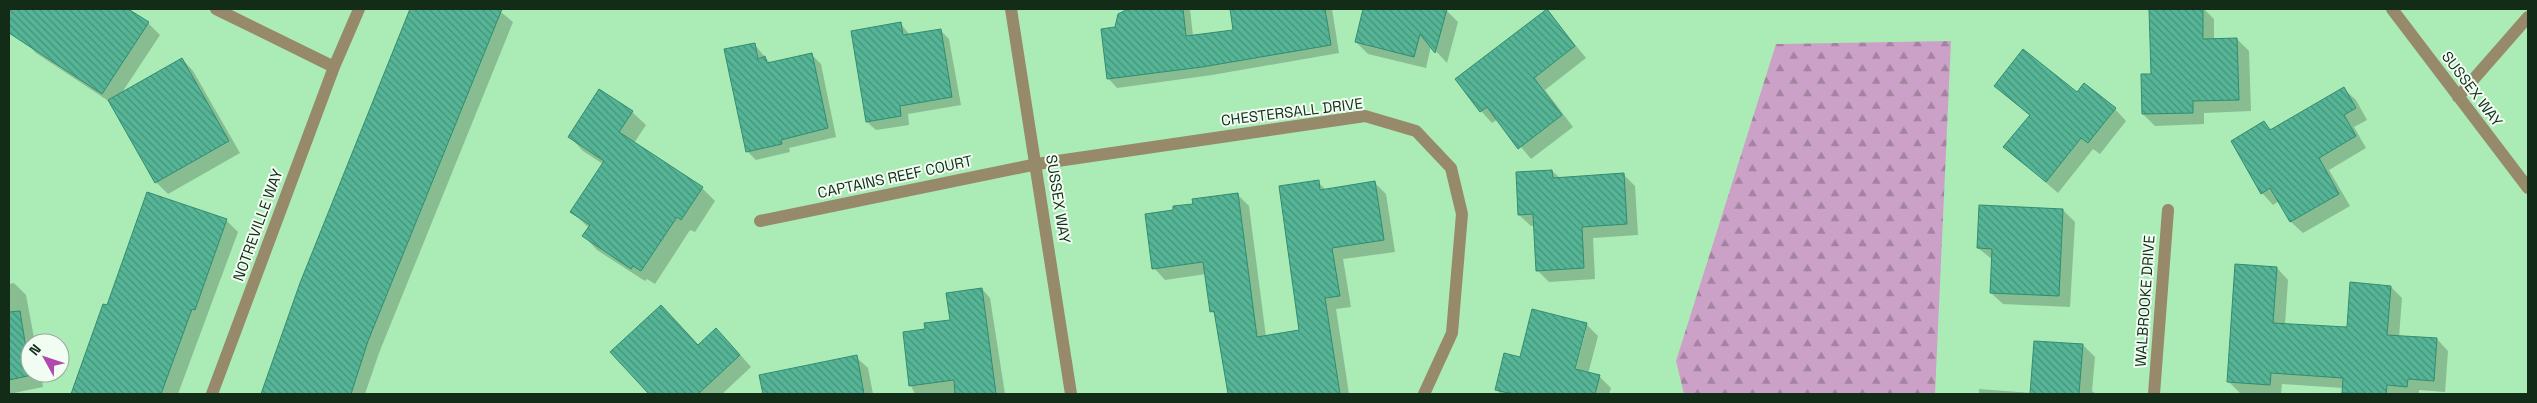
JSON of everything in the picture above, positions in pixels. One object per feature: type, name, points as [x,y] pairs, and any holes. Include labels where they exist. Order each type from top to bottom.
[{"type":"street","points":[[216,9],[334,67]]},
{"type":"street","name":"NOTREVILLE WAY","points":[[212,394],[334,67],[359,9]]},
{"type":"street","name":"SUSSEX WAY","points":[[1011,9],[1037,164],[1071,394]]},
{"type":"street","name":"SUSSEX WAY","points":[[2392,9],[2528,188]]},
{"type":"street","points":[[2458,97],[2528,18]]},
{"type":"street","name":"CHESTERSALL DRIVE","points":[[1037,164],[1365,116],[1416,131],[1451,168],[1462,214],[1452,333],[1424,394]]},
{"type":"street","name":"CAPTAINS REEF COURT","points":[[760,221],[1037,164]]},
{"type":"street","name":"WALBROOKE DRIVE","points":[[2154,394],[2168,210]]},
{"type":"green space","points":[[1951,41],[1935,394],[1684,394],[1676,361],[1776,44]]},
{"type":"building","points":[[9,9],[128,9],[149,22],[102,94],[9,33]]},
{"type":"building","points":[[410,9],[502,9],[368,341],[351,394],[261,394],[300,283]]},
{"type":"building","points":[[1128,9],[1183,9],[1186,36],[1233,30],[1230,9],[1325,9],[1331,45],[1202,67],[1107,79],[1101,29],[1115,27],[1118,14]]},
{"type":"building","points":[[1363,9],[1447,9],[1435,53],[1420,34],[1414,57],[1355,42]]},
{"type":"building","points":[[1547,9],[1575,46],[1534,78],[1562,115],[1518,149],[1487,107],[1480,112],[1455,79]]},
{"type":"building","points":[[2149,9],[2203,9],[2203,39],[2237,38],[2239,100],[2193,101],[2193,113],[2142,114],[2141,74],[2151,74]]},
{"type":"building","points":[[901,22],[903,35],[941,29],[952,97],[900,106],[901,116],[866,122],[851,31]]},
{"type":"building","points":[[755,43],[758,59],[765,56],[767,63],[812,53],[828,128],[781,140],[782,144],[746,152],[724,49]]},
{"type":"building","points":[[2023,49],[2077,92],[2084,83],[2116,108],[2088,143],[2081,138],[2046,182],[2003,147],[2030,115],[1994,86]]},
{"type":"building","points":[[182,58],[229,141],[155,183],[108,100]]},
{"type":"building","points":[[2344,87],[2356,108],[2344,115],[2356,136],[2319,158],[2339,194],[2290,222],[2270,188],[2261,194],[2231,141],[2264,121],[2270,130]]},
{"type":"building","points":[[599,89],[633,111],[619,132],[703,187],[681,220],[677,217],[641,271],[633,266],[631,269],[582,236],[590,225],[570,212],[604,161],[568,137]]},
{"type":"building","points":[[1552,170],[1553,178],[1624,173],[1627,224],[1582,227],[1584,268],[1536,271],[1533,214],[1518,215],[1516,172]]},
{"type":"building","points":[[1319,180],[1320,190],[1375,181],[1384,240],[1332,248],[1340,296],[1325,298],[1340,394],[1228,394],[1214,311],[1210,312],[1203,262],[1152,269],[1145,214],[1173,210],[1173,206],[1193,204],[1192,199],[1238,193],[1257,337],[1299,330],[1279,186]]},
{"type":"building","points":[[147,192],[227,219],[195,310],[192,309],[161,394],[71,394],[103,304],[107,305]]},
{"type":"building","points":[[1979,205],[2063,209],[2059,296],[1990,293],[1992,249],[1977,248]]},
{"type":"building","points":[[2235,264],[2277,267],[2273,323],[2347,327],[2350,282],[2391,286],[2387,335],[2437,338],[2434,381],[2408,379],[2407,387],[2387,385],[2386,394],[2342,393],[2343,378],[2271,373],[2270,385],[2227,382]]},
{"type":"building","points":[[982,288],[996,394],[955,394],[954,380],[909,386],[903,332],[925,329],[924,323],[950,320],[946,293]]},
{"type":"building","points":[[661,305],[698,345],[716,328],[740,355],[698,394],[649,394],[610,352]]},
{"type":"building","points":[[1532,309],[1587,323],[1575,369],[1600,375],[1595,394],[1513,394],[1495,390],[1504,353],[1520,357]]},
{"type":"building","points":[[20,311],[24,333],[20,333],[20,378],[9,380],[9,312]]},
{"type":"building","points":[[2034,341],[2083,344],[2079,394],[2030,394]]},
{"type":"building","points":[[857,355],[864,394],[763,394],[759,375]]}]
